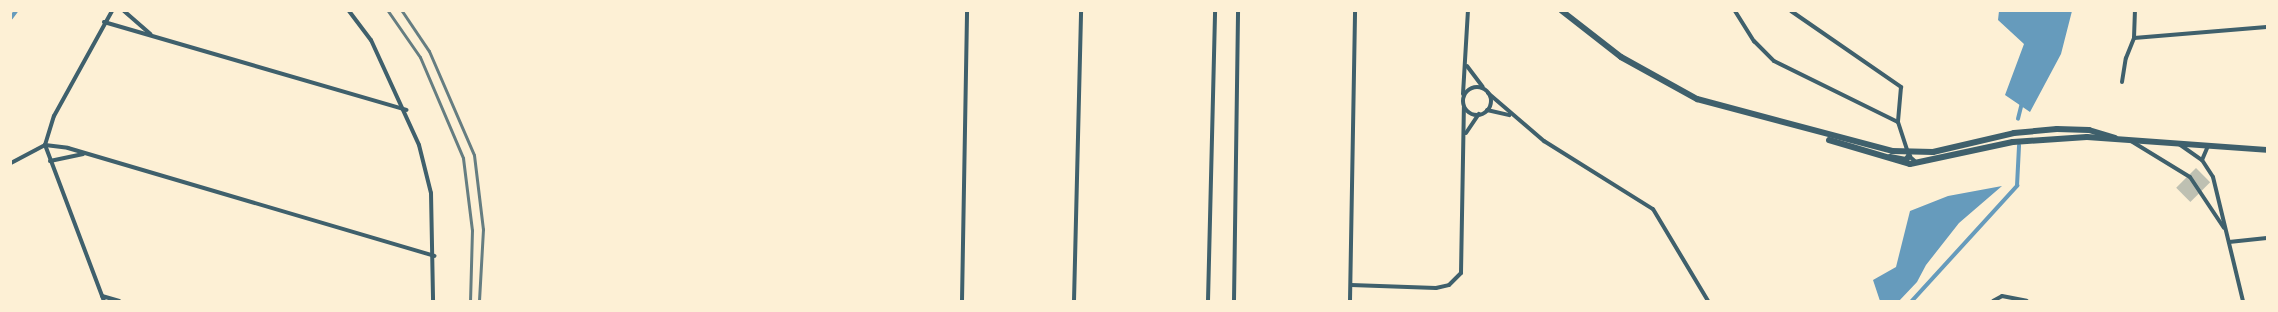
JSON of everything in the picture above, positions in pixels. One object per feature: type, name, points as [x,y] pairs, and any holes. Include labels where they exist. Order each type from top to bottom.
[{"type":"street","points":[[104,301],[50,161],[45,144],[54,116],[104,22],[112,11]]},
{"type":"street","points":[[124,11],[154,37]]},
{"type":"street","points":[[349,11],[371,40],[406,110],[431,193],[434,256],[433,301]]},
{"type":"street","points":[[962,301],[967,11]]},
{"type":"street","points":[[1074,301],[1081,11]]},
{"type":"street","points":[[1208,301],[1215,11]]},
{"type":"street","points":[[1234,301],[1238,11]]},
{"type":"street","points":[[1350,301],[1355,11]]},
{"type":"street","points":[[1351,285],[1436,288],[1457,279],[1464,260],[1465,135],[1463,97],[1468,11]]},
{"type":"street","points":[[1562,11],[1653,78],[1697,99],[1794,127],[1909,155],[1933,152],[2014,134],[2057,129],[2088,130],[2115,138]]},
{"type":"street","points":[[1735,11],[1754,41],[1774,61],[1898,122]]},
{"type":"street","points":[[1791,11],[1901,87],[1898,122],[1909,155],[1918,163]]},
{"type":"street","points":[[2122,82],[2126,58],[2134,38],[2136,11]]},
{"type":"street","points":[[104,22],[406,110]]},
{"type":"street","points":[[2134,38],[2267,27]]},
{"type":"street","points":[[1466,64],[1487,91],[1515,118],[1544,141],[1653,209],[1708,301]]},
{"type":"street","points":[[1463,97],[1472,87],[1487,91]]},
{"type":"street","points":[[1487,91],[1491,102],[1487,110]]},
{"type":"street","points":[[1464,107],[1470,113],[1479,114]]},
{"type":"street","points":[[1465,135],[1471,121],[1479,114],[1487,110],[1501,110],[1515,118]]},
{"type":"street","points":[[1794,127],[1902,164],[1918,163],[2013,142],[2115,138],[2267,150]]},
{"type":"street","points":[[2128,139],[2190,176],[2226,231]]},
{"type":"street","points":[[11,164],[45,144],[90,155],[434,256]]},
{"type":"street","points":[[2179,144],[2202,160],[2213,177],[2243,301]]},
{"type":"street","points":[[2202,160],[2208,146]]},
{"type":"street","points":[[50,161],[76,154],[90,155]]},
{"type":"street","points":[[1876,156],[1906,160],[1909,155]]},
{"type":"street","points":[[2229,242],[2267,238]]},
{"type":"street","points":[[102,296],[119,301]]},
{"type":"street","points":[[1993,301],[2013,296],[2027,301]]},
{"type":"water","points":[[1999,11],[2072,11],[2061,54],[2030,112],[2005,95],[2024,44],[1998,20]]},
{"type":"water","points":[[2002,186],[1959,223],[1926,265],[1917,282],[1899,301],[1880,301],[1873,280],[1896,267],[1910,211],[1948,196]]},
{"type":"building","points":[[2196,168],[2210,182],[2190,202],[2176,188]]},
{"type":"waterway","points":[[11,18],[16,11]]},
{"type":"waterway","points":[[2018,119],[2022,103]]},
{"type":"waterway","points":[[1912,301],[2017,186],[2019,146]]},
{"type":"railway","points":[[388,11],[420,57],[463,158],[472,230],[470,301]]},
{"type":"railway","points":[[402,11],[429,51],[474,155],[483,229],[479,301]]}]
